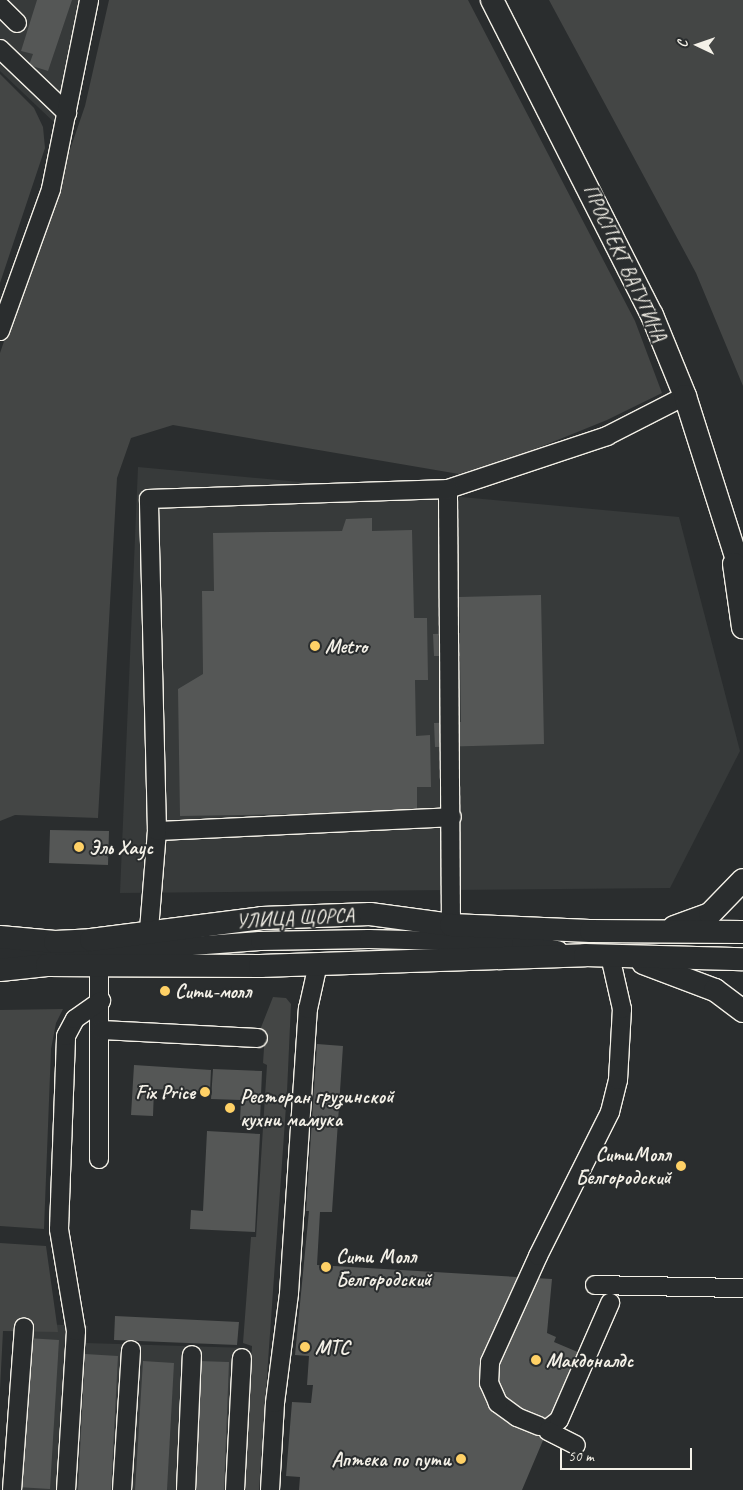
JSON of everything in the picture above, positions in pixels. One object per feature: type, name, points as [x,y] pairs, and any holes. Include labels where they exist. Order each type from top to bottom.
[{"type":"main road","name":"ПРОСПЕКТ ВАТУТИНА","points":[[492,0],[614,234],[652,314],[685,396],[743,579]]},
{"type":"main road","name":"ПРОСПЕКТ ВАТУТИНА","points":[[730,538],[743,627]]},
{"type":"main road","points":[[730,538],[743,564]]},
{"type":"main road","points":[[633,933],[679,926],[710,914],[743,880]]},
{"type":"main road","name":"УЛИЦА ЩОРСА","points":[[0,938],[55,942],[262,918],[370,914],[452,925],[633,933],[743,932]]},
{"type":"main road","name":"УЛИЦА ЩОРСА","points":[[0,970],[47,965],[318,964],[585,955],[743,959]]},
{"type":"main road","points":[[619,956],[715,990],[743,1011]]},
{"type":"street","points":[[0,331],[51,189],[89,0]]},
{"type":"street","points":[[0,6],[17,23]]},
{"type":"street","points":[[0,49],[67,113]]},
{"type":"street","points":[[149,930],[158,831],[148,499],[448,489],[607,436],[685,396]]},
{"type":"street","points":[[448,489],[452,925]]},
{"type":"street","points":[[158,831],[452,816]]},
{"type":"street","name":"УЛИЦА ЩОРСА","points":[[521,943],[591,931]]},
{"type":"street","name":"УЛИЦА ЩОРСА","points":[[0,955],[96,953],[290,940],[521,943],[585,955]]},
{"type":"street","points":[[576,1445],[546,1428],[517,1416],[498,1403],[489,1383],[490,1362],[538,1256],[610,1112],[618,1080],[622,1009],[619,956]]},
{"type":"street","points":[[270,1490],[275,1403],[289,1293],[308,1009],[318,964]]},
{"type":"street","points":[[99,965],[101,1001],[99,1158]]},
{"type":"street","points":[[66,1490],[76,1331],[59,1230],[66,1036],[75,1019],[101,1001]]},
{"type":"street","points":[[101,1030],[258,1038]]},
{"type":"street","points":[[304,1244],[299,1218],[312,1040]]},
{"type":"street","points":[[595,1284],[743,1288]]},
{"type":"street","points":[[546,1428],[559,1420],[610,1302]]},
{"type":"street","points":[[12,1490],[24,1327]]},
{"type":"street","points":[[122,1490],[131,1350]]},
{"type":"street","points":[[186,1490],[192,1355]]},
{"type":"street","points":[[235,1490],[242,1358]]},
{"type":"shaded area","points":[[0,0],[100,0],[58,126],[0,71]]},
{"type":"shaded area","points":[[109,0],[468,0],[635,321],[662,393],[607,420],[513,458],[459,474],[173,425],[131,438],[117,478],[98,818],[15,815],[0,821],[0,353],[85,106]]},
{"type":"shaded area","points":[[549,0],[743,0],[743,386],[696,273]]},
{"type":"shaded area","points":[[0,74],[34,108],[43,127],[45,148],[0,283]]},
{"type":"shaded area","points":[[138,467],[679,517],[740,751],[670,888],[120,893]]},
{"type":"shaded area","points":[[273,997],[286,998],[291,1004],[287,1092],[259,1490],[244,1490],[252,1346],[243,1343],[251,1237],[256,1237],[267,1065],[263,1063],[265,1033],[260,1030]]},
{"type":"shaded area","points":[[63,1009],[56,1023],[51,1049],[44,1229],[0,1226],[0,1010]]},
{"type":"shaded area","points":[[0,1243],[46,1246],[58,1332],[3,1331],[0,1389]]},
{"type":"shaded area","points":[[17,1323],[88,1326],[86,1343],[248,1348],[241,1490],[6,1490]]},
{"type":"building","points":[[37,0],[72,0],[48,71],[29,65],[33,54],[21,51]]},
{"type":"building","name":"Metro","points":[[372,518],[372,531],[412,530],[414,618],[427,618],[428,680],[415,680],[416,736],[430,735],[431,787],[417,787],[417,812],[180,816],[178,689],[203,674],[202,591],[214,591],[213,533],[342,531],[346,519]]},
{"type":"building","points":[[541,595],[544,744],[435,747],[434,723],[461,722],[460,656],[434,656],[433,634],[460,633],[459,597]]},
{"type":"building","name":"Эль Хаус","points":[[50,830],[109,831],[108,865],[49,863]]},
{"type":"building","name":"Сити Молл Белгородский","points":[[317,1044],[343,1046],[332,1212],[320,1212],[317,1265],[552,1279],[547,1333],[556,1337],[554,1342],[580,1353],[522,1490],[299,1490],[300,1477],[286,1476],[292,1402],[311,1403],[313,1385],[307,1385],[309,1356],[295,1355],[309,1211],[306,1211]]},
{"type":"building","points":[[134,1065],[211,1070],[210,1092],[154,1089],[153,1116],[131,1115]]},
{"type":"building","points":[[213,1069],[262,1071],[260,1121],[240,1120],[241,1100],[211,1099]]},
{"type":"building","points":[[207,1131],[260,1134],[255,1232],[190,1229],[191,1210],[203,1211]]},
{"type":"building","points":[[115,1316],[239,1322],[237,1345],[114,1340]]},
{"type":"building","points":[[27,1338],[59,1340],[50,1489],[17,1487]]},
{"type":"building","points":[[85,1354],[118,1356],[111,1490],[78,1490]]},
{"type":"building","points":[[143,1361],[174,1363],[167,1490],[135,1490]]},
{"type":"building","points":[[198,1361],[229,1362],[224,1490],[193,1490]]},
{"type":"place","name":"Metro","points":[[315,646]]},
{"type":"place","name":"Эль Хаус","points":[[79,847]]},
{"type":"place","name":"Сити-молл","points":[[165,991]]},
{"type":"place","name":"Fix Price","points":[[205,1092]]},
{"type":"place","name":"Ресторан грузинской кухни мамука","points":[[230,1108]]},
{"type":"place","name":"СитиМолл Белгородский","points":[[681,1166]]},
{"type":"place","name":"Сити Молл Белгородский","points":[[326,1267]]},
{"type":"place","name":"МТС","points":[[305,1347]]},
{"type":"place","name":"Макдоналдс","points":[[536,1360]]},
{"type":"place","name":"Аптека по пути","points":[[461,1459]]}]
